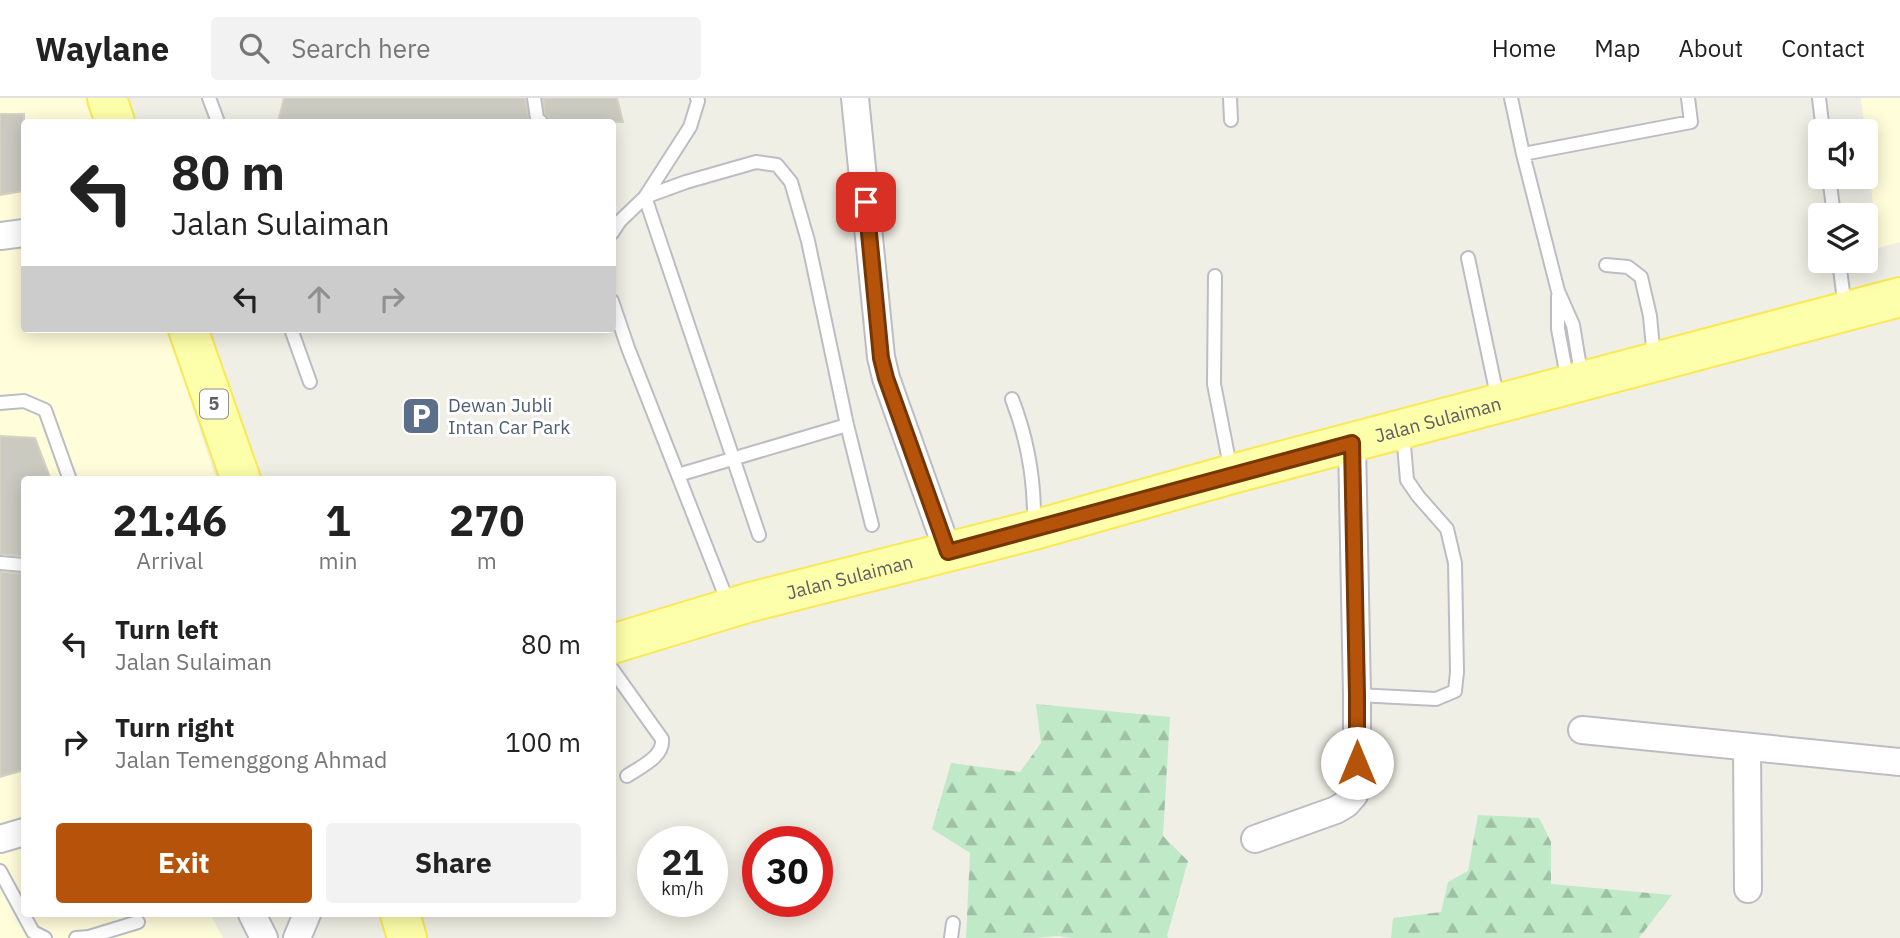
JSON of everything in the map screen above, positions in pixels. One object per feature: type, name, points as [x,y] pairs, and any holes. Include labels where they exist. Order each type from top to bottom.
[{"type":"main road","points":[[107,98],[114,119]]},
{"type":"main road","name":"Jalan Sulaiman","points":[[616,643],[730,608],[1034,530],[1232,474],[1900,297]]},
{"type":"main road","name":"5","points":[[189,333],[240,476]]},
{"type":"street","points":[[855,98],[881,358],[948,552]]},
{"type":"street","points":[[0,236],[21,233]]},
{"type":"street","points":[[1255,839],[1336,810],[1354,795],[1357,695],[1352,443]]},
{"type":"street","points":[[1582,730],[1900,762]]},
{"type":"street","points":[[1747,747],[1748,888]]},
{"type":"street","points":[[0,839],[21,833]]},
{"type":"street","points":[[254,917],[264,938]]},
{"type":"street","points":[[297,938],[306,917]]},
{"type":"lane","points":[[209,98],[217,119]]},
{"type":"lane","points":[[534,98],[538,119]]},
{"type":"lane","points":[[645,197],[690,127],[697,98]]},
{"type":"lane","points":[[1230,98],[1231,120]]},
{"type":"lane","points":[[1511,98],[1558,291],[1573,325],[1576,384]]},
{"type":"lane","points":[[1523,154],[1691,122],[1688,98]]},
{"type":"lane","points":[[1819,98],[1822,119]]},
{"type":"lane","points":[[616,217],[645,197],[686,182],[756,162],[777,165],[791,182],[808,241],[847,425],[872,525]]},
{"type":"lane","points":[[645,197],[759,535]]},
{"type":"lane","points":[[1468,258],[1499,404]]},
{"type":"lane","points":[[1606,265],[1629,267],[1641,277],[1650,316],[1655,362]]},
{"type":"lane","points":[[1841,273],[1846,312]]},
{"type":"lane","points":[[1215,276],[1214,384],[1232,474]]},
{"type":"lane","points":[[616,313],[730,608]]},
{"type":"lane","points":[[292,333],[310,382]]},
{"type":"lane","points":[[1012,399],[1028,453],[1034,502],[1034,530]]},
{"type":"lane","points":[[0,403],[24,401],[45,410],[69,476]]},
{"type":"lane","points":[[678,475],[847,425]]},
{"type":"lane","points":[[1357,695],[1436,699],[1455,691],[1455,563],[1447,529],[1418,496],[1408,480],[1402,430]]},
{"type":"lane","points":[[0,564],[21,565]]},
{"type":"lane","points":[[616,675],[662,739],[663,746],[660,752],[627,776]]},
{"type":"lane","points":[[0,871],[20,895]]},
{"type":"lane","points":[[28,917],[33,932],[45,938]]},
{"type":"lane","points":[[76,938],[89,937],[138,922]]},
{"type":"lane","points":[[951,938],[953,923]]},
{"type":"shaded area","points":[[0,98],[92,98],[99,119],[21,119],[21,333],[168,333],[215,476],[21,476],[21,917],[212,917],[223,938],[0,938]]},
{"type":"shaded area","points":[[1861,98],[1900,98],[1900,242],[1878,248],[1878,203],[1873,203],[1871,189],[1878,189],[1878,119],[1863,119]]},
{"type":"green space","points":[[1036,704],[1170,717],[1163,836],[1188,861],[1168,938],[966,938],[970,853],[932,829],[951,763],[1020,772],[1041,743]]},
{"type":"green space","points":[[1478,815],[1539,818],[1551,842],[1551,884],[1672,895],[1639,938],[1391,938],[1393,918],[1441,912],[1448,882],[1468,871]]},
{"type":"building","points":[[284,98],[525,98],[529,119],[279,119]]},
{"type":"building","points":[[543,98],[617,98],[623,122],[616,122],[616,119],[548,119]]},
{"type":"building","points":[[0,114],[24,114],[24,119],[21,119],[21,192],[0,195]]},
{"type":"building","points":[[0,436],[35,438],[49,476],[21,476],[21,556],[0,554]]},
{"type":"building","points":[[0,572],[21,574],[21,771],[0,777]]},
{"type":"place","name":"Dewan Jubli Intan Car Park","points":[[421,416]]},
{"type":"route","points":[[866,202],[881,358],[948,552],[1352,443],[1357,763]]}]
